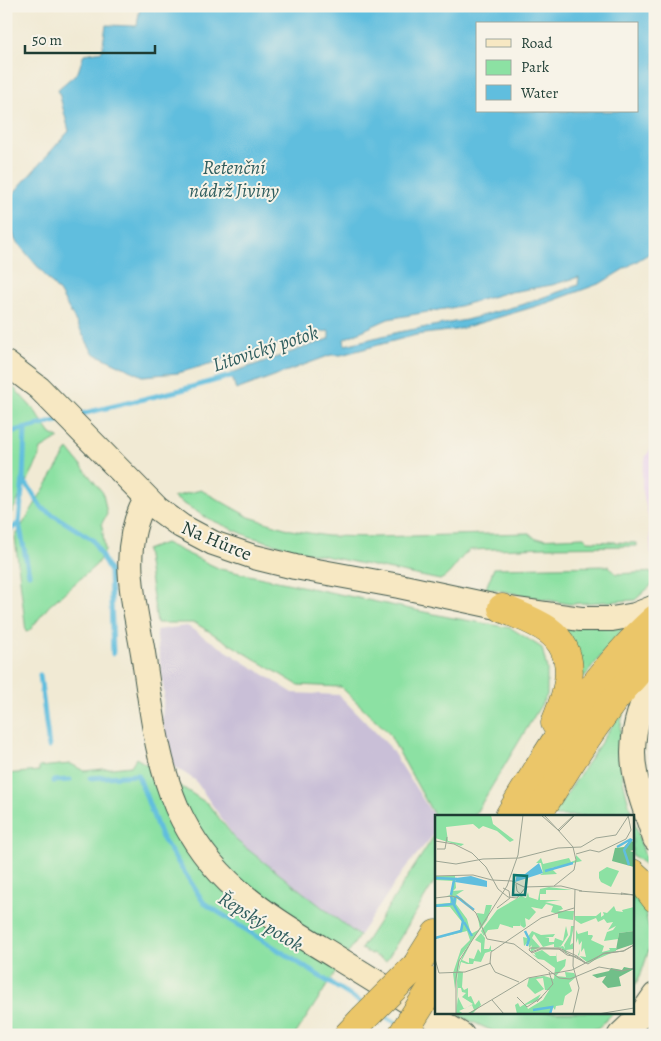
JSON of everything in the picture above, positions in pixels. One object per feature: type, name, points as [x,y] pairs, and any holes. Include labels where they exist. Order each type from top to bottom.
[{"type":"highway","points":[[502,608],[538,624],[553,634],[562,648],[568,664],[569,681],[563,704],[533,777]]},
{"type":"highway","points":[[510,815],[575,711],[630,642],[655,619]]},
{"type":"highway","points":[[538,815],[604,715],[631,679],[655,654]]},
{"type":"highway","points":[[634,875],[655,898]]},
{"type":"highway","points":[[373,1030],[426,973],[435,938]]},
{"type":"highway","points":[[373,1030],[426,973]]},
{"type":"main road","name":"Na Hůrce","points":[[6,363],[39,388],[146,498],[168,517],[196,535],[254,557],[295,567],[502,608]]},
{"type":"main road","points":[[146,498],[131,537],[132,586],[159,750],[170,791],[186,825],[215,868],[241,894],[275,919],[462,1035]]},
{"type":"main road","points":[[502,608],[591,620],[612,619],[655,607]]},
{"type":"main road","points":[[655,673],[640,708],[633,752],[636,778],[655,839]]},
{"type":"main road","points":[[620,1035],[641,1015],[655,995]]},
{"type":"shaded area","points":[[655,443],[655,554],[651,555],[649,520],[642,488],[642,472],[646,456]]},
{"type":"shaded area","points":[[187,626],[293,693],[339,695],[389,746],[435,818],[435,833],[406,867],[359,936],[237,841],[195,780],[169,763],[162,719],[164,693],[156,630]]},
{"type":"green space","points":[[6,379],[35,411],[51,434],[59,438],[41,449],[38,460],[12,512],[6,518]]},
{"type":"green space","points":[[68,449],[103,493],[107,514],[101,525],[105,551],[96,565],[49,606],[29,631],[26,632],[15,537]]},
{"type":"green space","points":[[201,490],[249,517],[291,530],[327,536],[374,537],[529,533],[536,539],[584,537],[588,541],[637,543],[637,546],[470,550],[440,580],[296,550],[248,536],[207,518],[173,497]]},
{"type":"green space","points":[[165,543],[220,569],[448,617],[511,628],[542,648],[547,669],[547,695],[475,815],[435,815],[435,817],[388,732],[341,687],[298,685],[195,623],[157,623],[146,550]]},
{"type":"green space","points":[[609,566],[616,574],[655,572],[655,582],[635,600],[569,604],[486,588],[494,568]]},
{"type":"green space","points":[[560,625],[625,626],[581,681]]},
{"type":"green space","points":[[624,708],[620,749],[621,768],[632,815],[553,815]]},
{"type":"green space","points":[[136,758],[149,766],[152,781],[168,778],[208,804],[237,841],[359,936],[295,1035],[9,1035],[6,1033],[6,774],[39,771],[39,767],[71,764],[84,771],[131,766]]},
{"type":"green space","points":[[634,821],[647,863],[646,865],[634,856]]},
{"type":"green space","points":[[435,835],[435,881],[386,961],[361,949]]},
{"type":"green space","points":[[634,889],[643,903],[652,941],[641,974],[634,986]]},
{"type":"green space","points":[[454,1014],[612,1014],[598,1028],[566,1035],[515,1035],[495,1032]]},
{"type":"water","name":"Retenční nádrž Jiviny","points":[[140,6],[655,6],[655,250],[601,283],[547,303],[456,330],[416,335],[341,355],[331,355],[236,390],[231,373],[329,339],[329,331],[178,373],[143,376],[93,353],[60,293],[15,240],[11,225],[6,223],[6,216],[12,214],[10,197],[69,131],[58,89],[78,72],[84,54],[102,51],[106,25],[137,26]],"holes":[[[579,277],[578,285],[524,304],[466,320],[399,332],[345,345],[344,339],[388,319],[456,307],[505,293],[552,285]]]},
{"type":"waterway","name":"Litovický potok","points":[[77,415],[238,374]]},
{"type":"waterway","name":"Litovický potok","points":[[6,433],[62,420]]},
{"type":"waterway","name":"Řepský potok","points":[[25,430],[19,523],[29,574]]},
{"type":"waterway","points":[[23,479],[42,508],[93,540],[110,572],[113,654]]},
{"type":"waterway","points":[[6,533],[19,523]]},
{"type":"waterway","name":"Řepský potok","points":[[40,675],[49,747]]},
{"type":"waterway","name":"Řepský potok","points":[[90,778],[138,775],[161,836],[204,903],[365,1005]]},
{"type":"waterway","name":"Řepský potok","points":[[53,781],[70,780]]},
{"type":"waterway","name":"Řepský potok","points":[[379,1013],[400,1025]]}]
